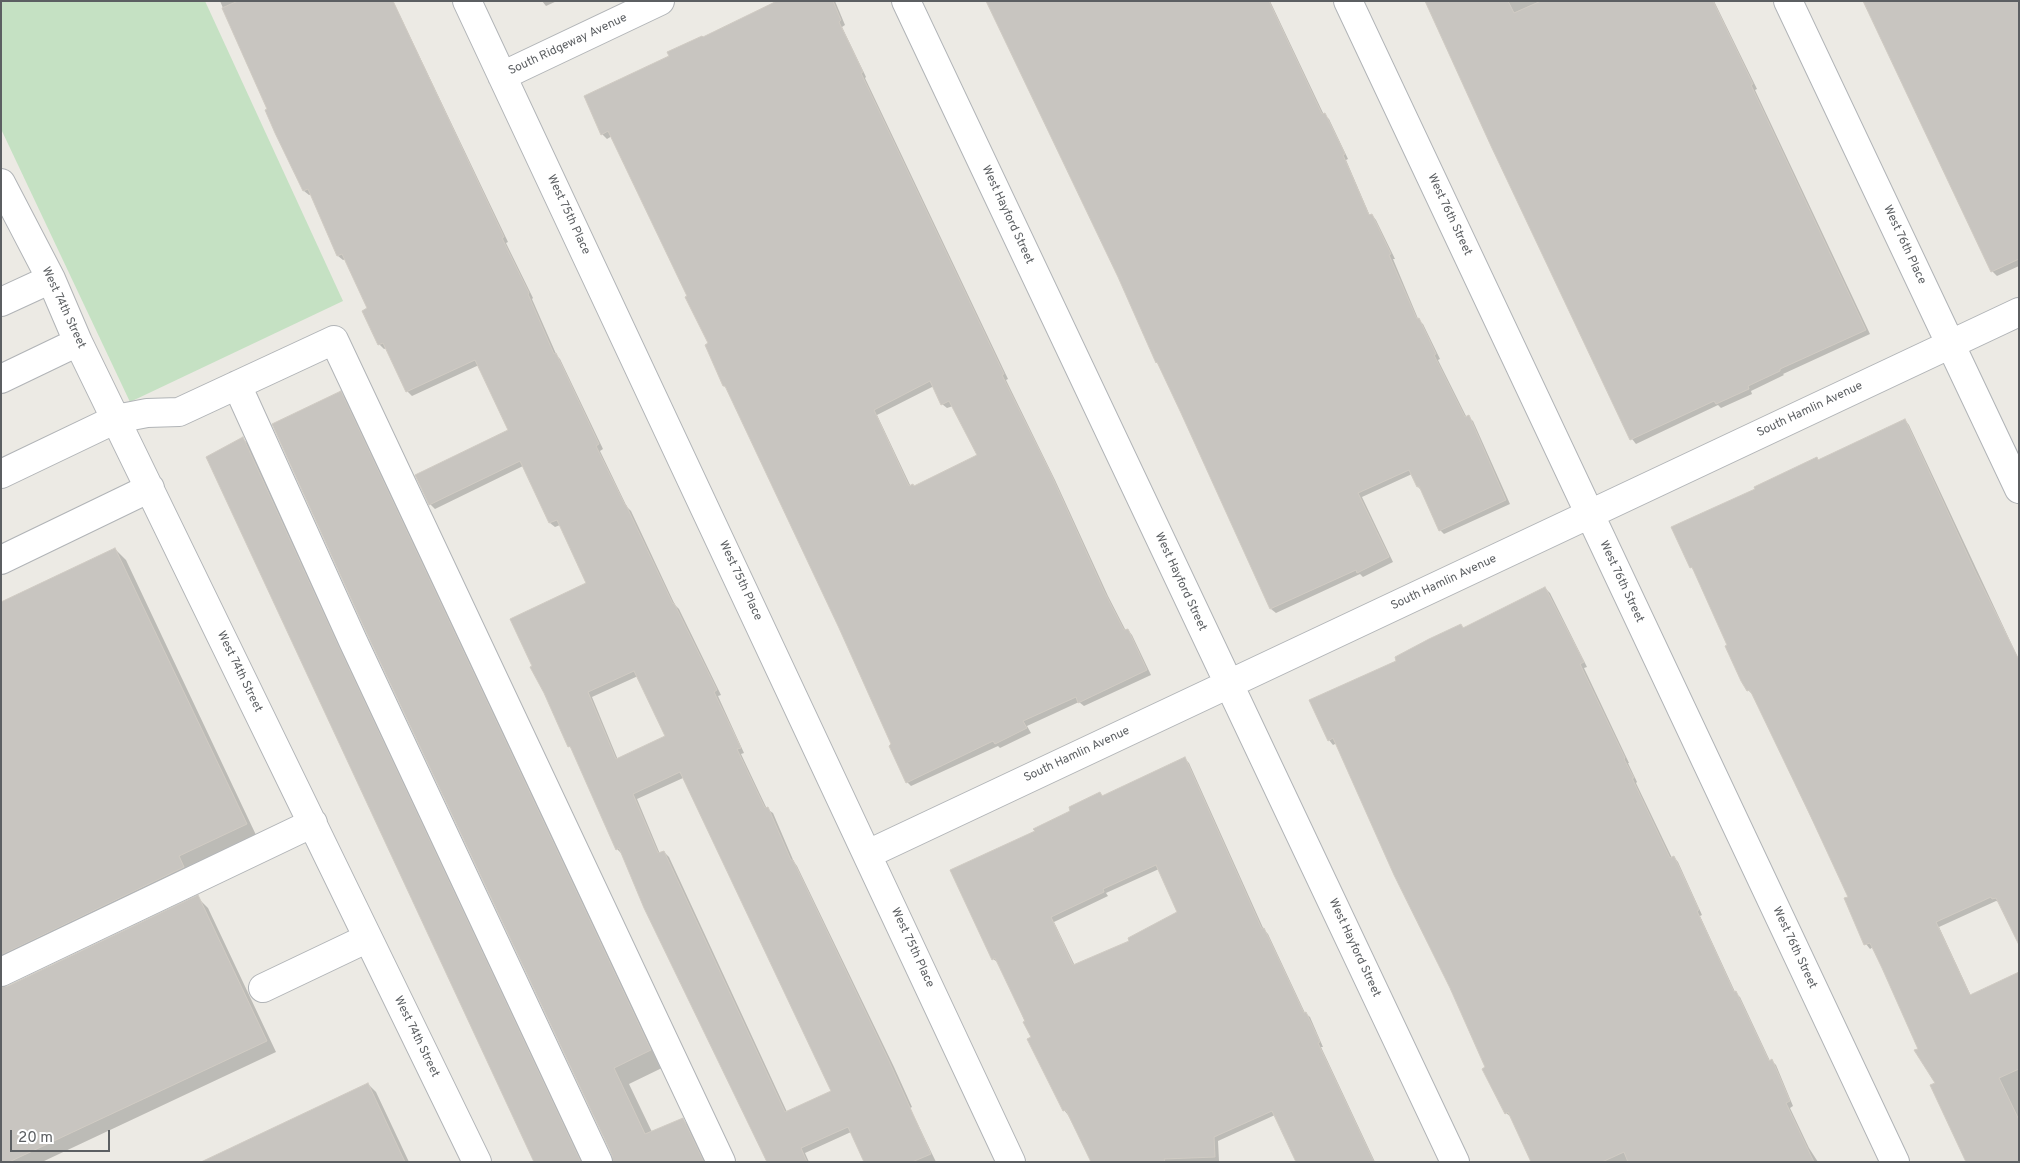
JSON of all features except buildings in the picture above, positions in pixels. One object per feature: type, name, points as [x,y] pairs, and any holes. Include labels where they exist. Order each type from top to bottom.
[{"type":"street","name":"West 75th Place","points":[[467,1],[1012,1162]]},
{"type":"street","name":"South Ridgeway Avenue","points":[[502,76],[660,1]]},
{"type":"street","name":"West Hayford Street","points":[[906,1],[1455,1162]]},
{"type":"street","name":"West 76th Street","points":[[1348,1],[1895,1162]]},
{"type":"street","name":"West 76th Place","points":[[1788,1],[2019,489]]},
{"type":"street","name":"West 74th Street","points":[[1,183],[51,280],[78,342],[477,1162]]},
{"type":"street","points":[[1,302],[51,280]]},
{"type":"street","name":"South Hamlin Avenue","points":[[868,854],[2019,312]]},
{"type":"street","points":[[1,474],[116,419],[147,413],[179,412],[334,340],[721,1162]]},
{"type":"street","points":[[1,379],[78,342]]},
{"type":"street","points":[[237,385],[353,641],[598,1162]]},
{"type":"street","points":[[1,560],[150,488]]},
{"type":"street","points":[[1,972],[312,823]]},
{"type":"street","points":[[263,988],[368,938]]},
{"type":"green space","points":[[1,1],[205,1],[343,301],[130,402],[1,129]]}]
